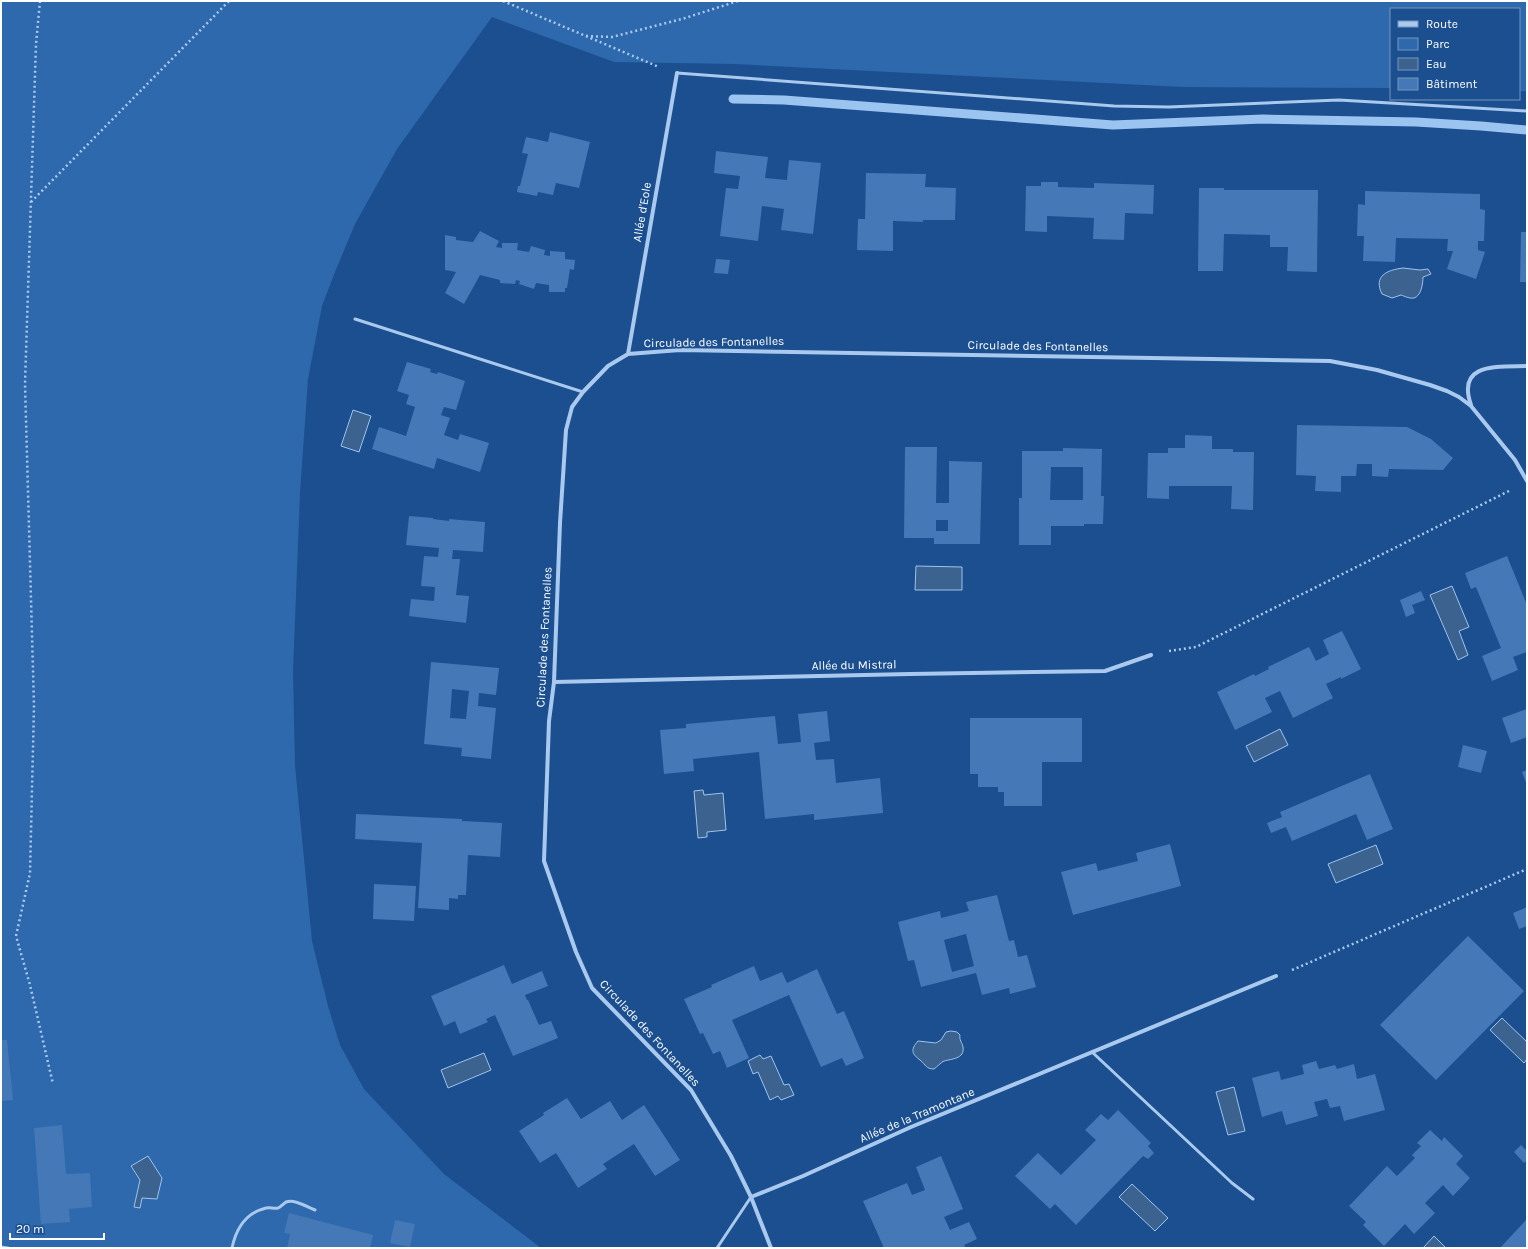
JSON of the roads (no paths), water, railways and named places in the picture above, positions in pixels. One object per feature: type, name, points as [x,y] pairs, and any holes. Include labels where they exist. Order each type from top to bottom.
[{"type":"street","name":"Allée d'Eole","points":[[628,354],[676,73]]},
{"type":"street","name":"Circulade des Fontanelles","points":[[771,1248],[751,1197],[722,1138],[691,1090],[592,988],[576,952],[544,861],[549,721],[554,682],[560,523],[566,430],[572,407],[583,392],[608,366],[628,354],[641,352],[707,350],[1330,361],[1377,370],[1447,390],[1459,397],[1471,406],[1515,460],[1527,481]]},
{"type":"street","points":[[1471,406],[1467,395],[1469,379],[1473,374],[1490,368],[1527,366]]},
{"type":"street","name":"Allée du Mistral","points":[[554,682],[1106,671],[1151,655]]},
{"type":"street","name":"Allée de la Tramontane","points":[[751,1197],[803,1176],[911,1127],[1276,976]]},
{"type":"lane","points":[[676,73],[1114,106],[1169,107],[1339,100],[1527,111]]},
{"type":"lane","points":[[355,319],[583,392]]},
{"type":"lane","points":[[1092,1052],[1232,1183],[1253,1199]]},
{"type":"lane","points":[[716,1248],[751,1197]]},
{"type":"lane","points":[[232,1248],[236,1231],[245,1219],[256,1212],[266,1208],[278,1208],[286,1202],[292,1201],[315,1210]]},
{"type":"lane","points":[[1,1247],[8,1248]]},
{"type":"water","points":[[1403,268],[1420,270],[1428,269],[1431,274],[1423,277],[1420,292],[1414,298],[1401,295],[1392,298],[1382,294],[1379,283],[1380,278],[1387,272]]},
{"type":"water","points":[[353,410],[371,416],[359,452],[341,446]]},
{"type":"water","points":[[916,566],[962,567],[962,590],[915,590]]},
{"type":"water","points":[[1452,586],[1469,627],[1459,631],[1468,655],[1458,660],[1430,595]]},
{"type":"water","points":[[1280,729],[1288,745],[1254,762],[1246,746]]},
{"type":"water","points":[[703,790],[704,795],[723,793],[726,830],[707,832],[707,837],[698,838],[694,791]]},
{"type":"water","points":[[1376,845],[1383,864],[1336,883],[1328,864]]},
{"type":"water","points":[[1502,1018],[1527,1042],[1527,1059],[1524,1063],[1490,1030]]},
{"type":"water","points":[[946,1032],[957,1032],[960,1035],[963,1051],[960,1056],[944,1061],[934,1069],[931,1069],[915,1056],[913,1049],[918,1041],[936,1043],[941,1040]]},
{"type":"water","points":[[484,1053],[491,1070],[448,1088],[441,1070]]},
{"type":"water","points":[[760,1055],[763,1059],[771,1056],[784,1085],[789,1084],[794,1095],[781,1100],[778,1096],[770,1100],[758,1072],[753,1074],[748,1061]]},
{"type":"water","points":[[1234,1087],[1245,1131],[1228,1135],[1216,1092]]},
{"type":"water","points":[[148,1156],[162,1178],[157,1199],[142,1198],[140,1208],[134,1207],[140,1180],[131,1166]]},
{"type":"water","points":[[1132,1184],[1168,1218],[1155,1231],[1119,1197]]},
{"type":"water","points":[[1434,1236],[1446,1248],[1423,1248]]},
{"type":"waterway","points":[[733,99],[784,100],[1113,125],[1263,119],[1416,122],[1527,130]]}]
